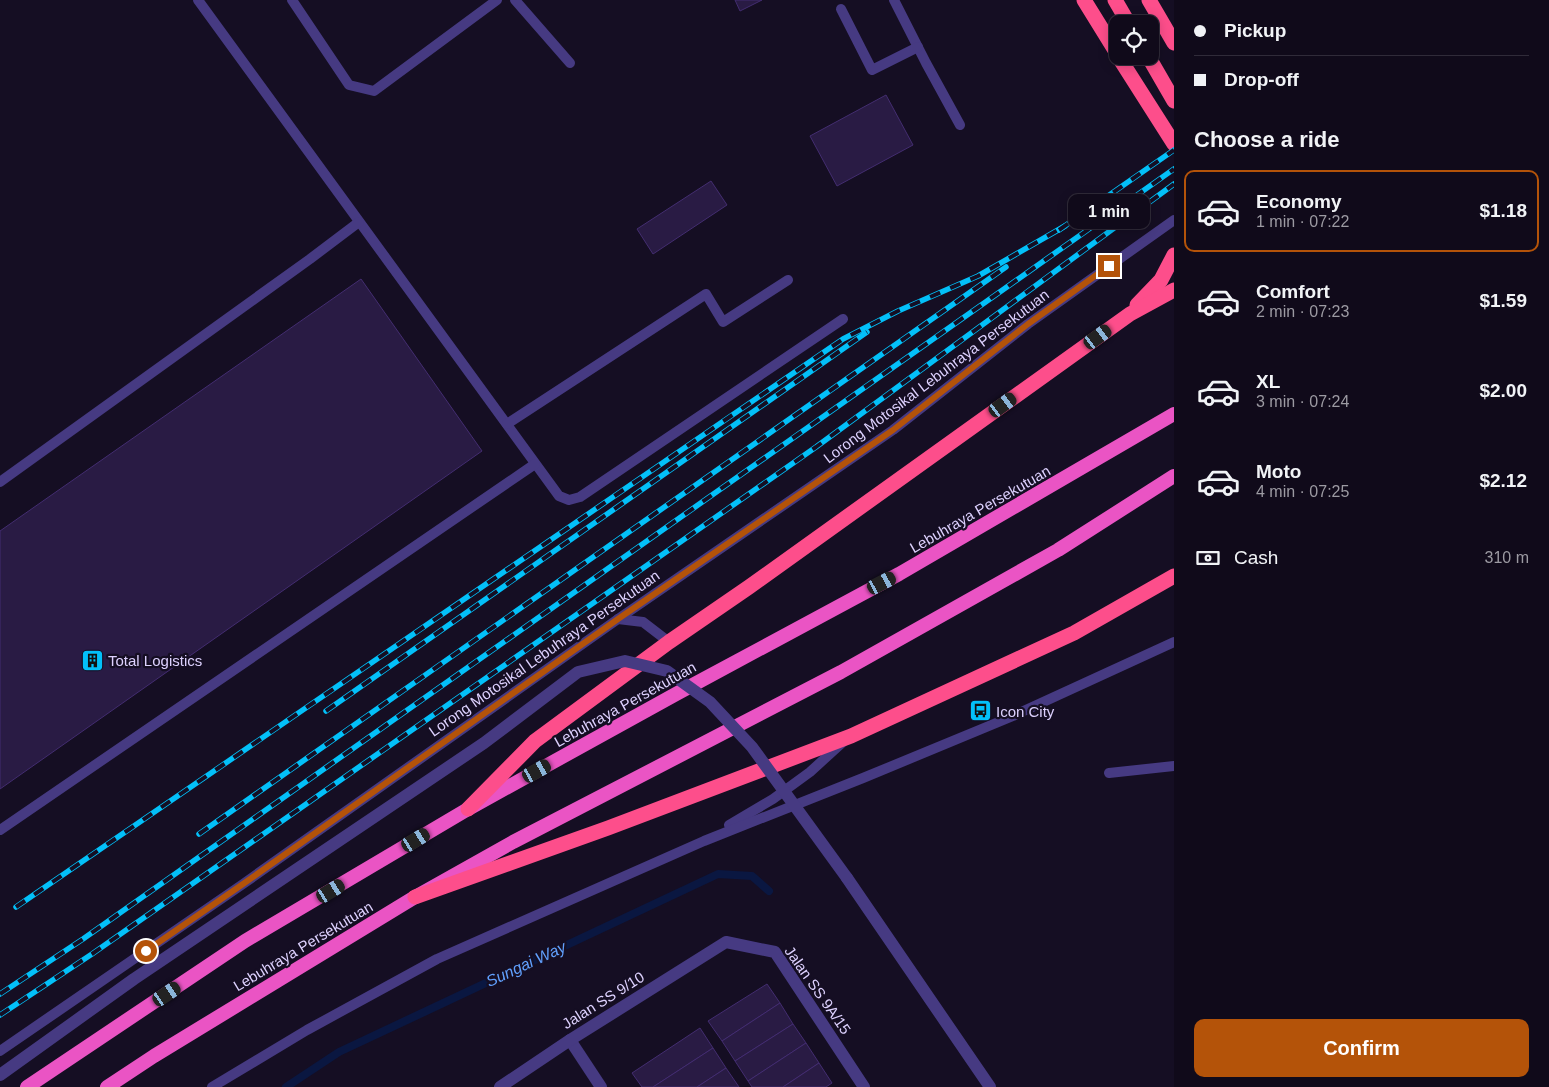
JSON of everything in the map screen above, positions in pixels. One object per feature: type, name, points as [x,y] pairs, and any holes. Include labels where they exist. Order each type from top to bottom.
[{"type":"highway","points":[[1084,0],[1109,41]]},
{"type":"highway","points":[[1115,0],[1124,15]]},
{"type":"highway","points":[[1149,0],[1174,43]]},
{"type":"highway","points":[[1124,65],[1174,145]]},
{"type":"highway","points":[[1153,65],[1174,101]]},
{"type":"highway","points":[[1130,314],[1161,280],[1174,255]]},
{"type":"highway","points":[[468,809],[535,741],[669,642],[749,587],[1130,314],[1174,290]]},
{"type":"highway","name":"Lebuhraya Persekutuan","points":[[26,1087],[245,942],[468,809],[899,574],[1174,414]]},
{"type":"highway","name":"Lebuhraya Persekutuan","points":[[108,1087],[154,1056],[415,897],[513,842],[841,672],[1058,550],[1174,476]]},
{"type":"highway","points":[[415,897],[608,828],[851,736],[1074,633],[1174,576]]},
{"type":"street","points":[[0,1075],[134,979],[484,743],[578,672],[625,661],[667,671],[710,702],[752,747],[847,878],[990,1087]]},
{"type":"street","name":"Jalan SS 9/10","points":[[500,1087],[570,1040],[726,942]]},
{"type":"street","name":"Jalan SS 9A/15","points":[[726,942],[775,952],[864,1087]]},
{"type":"street","points":[[570,1040],[601,1087]]},
{"type":"lane","points":[[198,0],[559,496],[569,500],[580,497],[843,319]]},
{"type":"lane","points":[[292,0],[349,85],[374,91],[497,0]]},
{"type":"lane","points":[[515,0],[570,63]]},
{"type":"lane","points":[[894,0],[960,125]]},
{"type":"lane","points":[[841,9],[872,70],[918,47]]},
{"type":"lane","name":"Lorong Motosikal Lebuhraya Persekutuan","points":[[0,1051],[243,884],[618,619],[893,430],[1028,324],[1174,220]]},
{"type":"lane","points":[[0,482],[359,222]]},
{"type":"lane","points":[[507,424],[706,294],[723,322],[788,280]]},
{"type":"lane","points":[[0,830],[535,464]]},
{"type":"lane","points":[[618,619],[643,622],[669,642]]},
{"type":"lane","points":[[212,1087],[307,1030],[437,959],[704,841],[1004,720],[1174,642]]},
{"type":"lane","points":[[704,841],[773,799],[810,772],[851,736]]},
{"type":"lane","points":[[1109,773],[1174,766]]},
{"type":"building","points":[[735,0],[762,0],[740,11]]},
{"type":"building","points":[[886,95],[913,145],[837,186],[810,136]]},
{"type":"building","points":[[711,181],[727,205],[653,254],[637,229]]},
{"type":"building","name":"Total Logistics","points":[[361,279],[482,451],[0,789],[0,531]]},
{"type":"building","points":[[767,984],[780,1003],[722,1041],[708,1021]]},
{"type":"building","points":[[780,1003],[793,1024],[735,1061],[722,1041]]},
{"type":"building","points":[[793,1024],[806,1043],[748,1081],[735,1061]]},
{"type":"building","points":[[700,1028],[713,1048],[653,1087],[642,1087],[632,1073]]},
{"type":"building","points":[[806,1043],[819,1063],[783,1087],[752,1087],[748,1081]]},
{"type":"building","points":[[713,1048],[726,1068],[697,1087],[653,1087]]},
{"type":"building","points":[[819,1063],[832,1083],[826,1087],[783,1087]]},
{"type":"building","points":[[726,1068],[739,1087],[697,1087]]},
{"type":"waterway","name":"Sungai Way","points":[[286,1087],[339,1052],[718,874],[752,876],[769,891]]},
{"type":"railway","points":[[1059,230],[1174,150]]},
{"type":"railway","points":[[0,994],[83,939],[1174,169]]},
{"type":"railway","points":[[0,1015],[92,954],[816,447],[1174,184]]},
{"type":"railway","points":[[16,907],[843,339],[898,311],[978,276],[1065,226]]},
{"type":"railway","points":[[199,834],[1006,267]]},
{"type":"railway","points":[[326,711],[867,332]]},
{"type":"place","name":"Total Logistics","points":[[92,660]]},
{"type":"place","name":"Icon City","points":[[980,711]]},
{"type":"route","points":[[146,951],[618,619],[893,430],[1028,324],[1109,266]]}]
